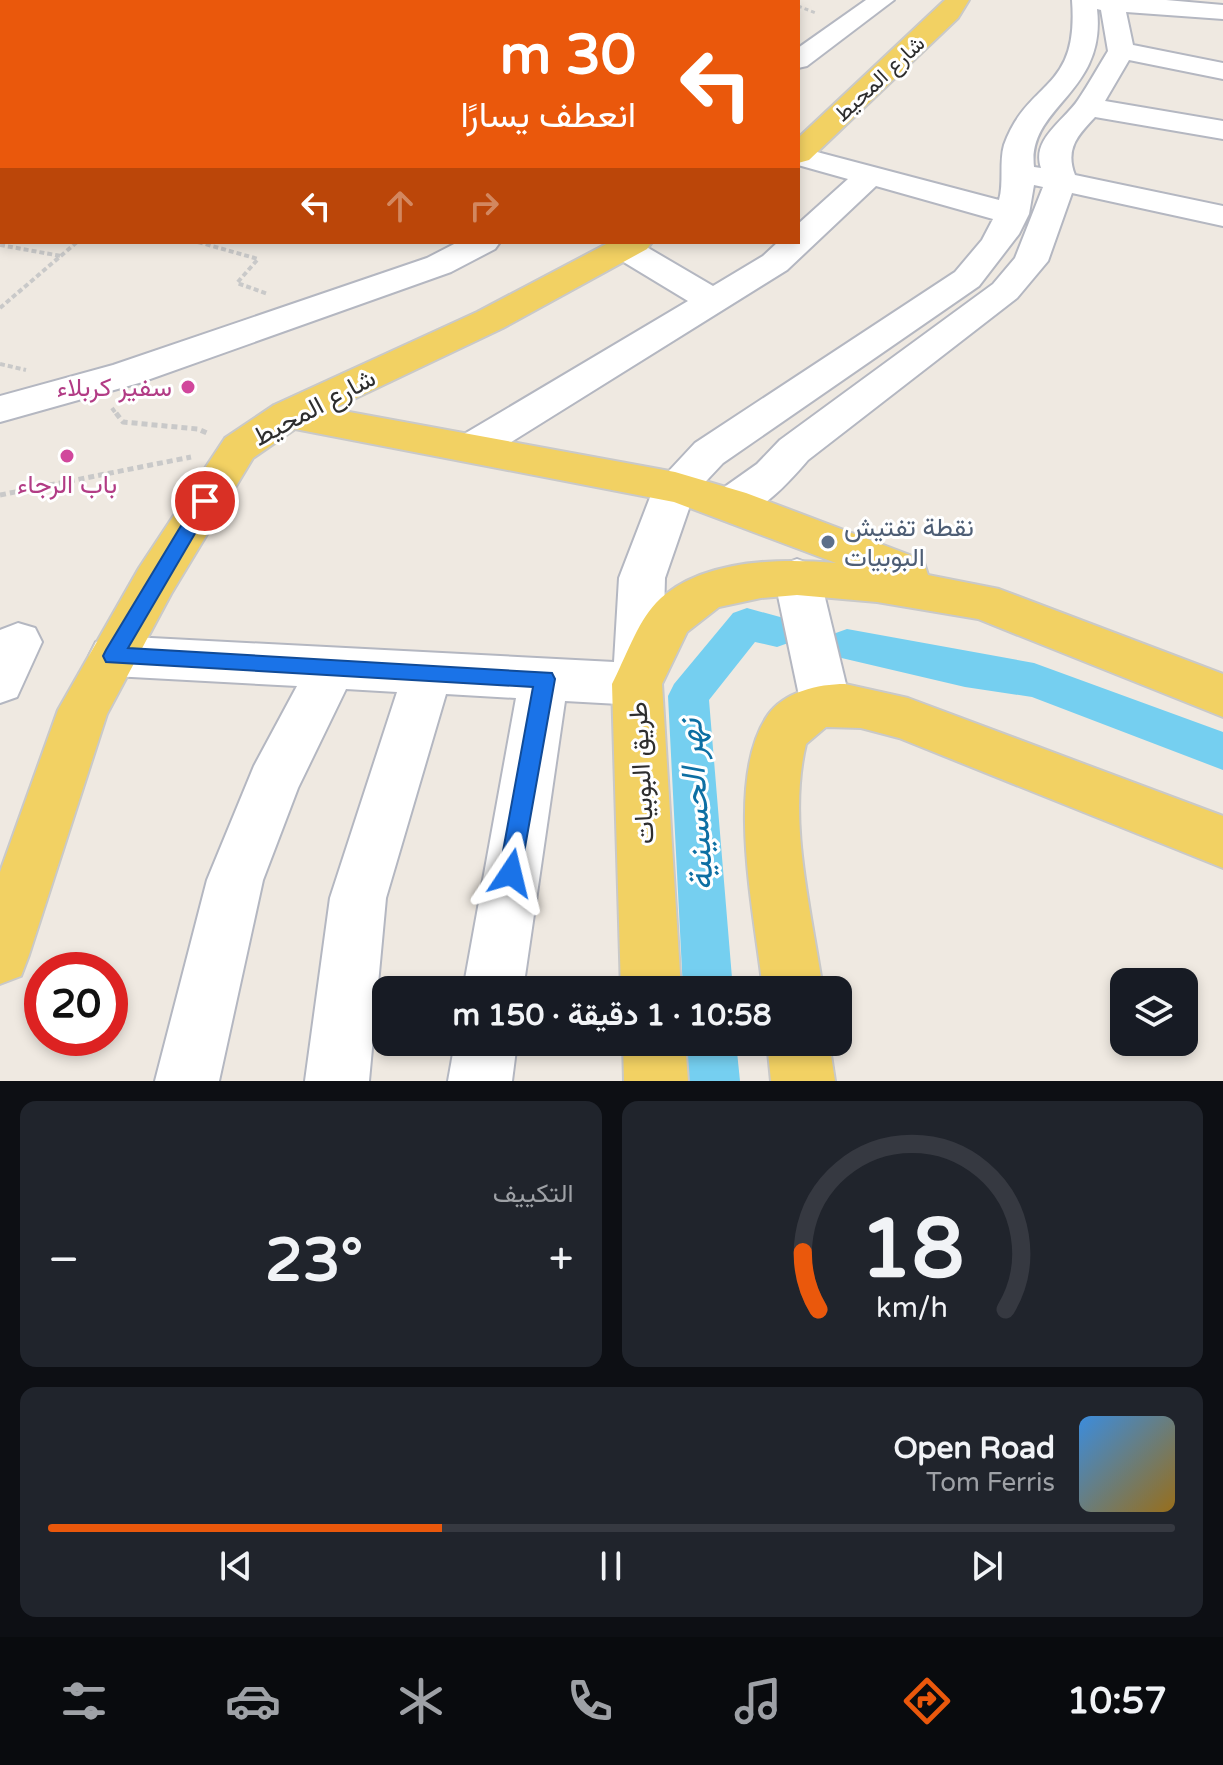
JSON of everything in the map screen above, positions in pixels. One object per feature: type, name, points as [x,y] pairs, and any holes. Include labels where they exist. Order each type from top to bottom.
[{"type":"main road","name":"شارع المحيط","points":[[800,153],[949,13],[957,0]]},
{"type":"main road","name":"شارع المحيط","points":[[0,955],[83,710],[155,581],[239,448],[288,414],[490,320],[630,245]]},
{"type":"main road","points":[[288,414],[675,487],[731,504],[983,602]]},
{"type":"main road","name":"طريق البوبيات","points":[[650,976],[637,684],[670,619],[687,603],[734,585],[797,577],[877,584],[983,602],[1223,696]]},
{"type":"main road","points":[[791,976],[773,810],[775,766],[782,735],[801,715],[826,705],[886,714],[965,740],[1031,763],[1223,842]]},
{"type":"main road","points":[[655,1056],[656,1081]]},
{"type":"main road","points":[[800,1056],[803,1081]]},
{"type":"street","points":[[800,59],[882,0]]},
{"type":"street","points":[[1098,1],[1223,12]]},
{"type":"street","points":[[1098,1],[1121,51]]},
{"type":"street","points":[[113,656],[637,684],[642,578],[675,487],[709,453],[967,279],[995,249],[1013,214],[1019,174],[1017,150],[1026,130],[1076,73],[1098,1]]},
{"type":"street","points":[[1121,51],[1223,71]]},
{"type":"street","points":[[731,504],[772,474],[794,450],[1005,291],[1031,261],[1061,180],[1053,158],[1061,136],[1088,107],[1121,51]]},
{"type":"street","points":[[1088,107],[1223,130]]},
{"type":"street","points":[[800,156],[1013,214]]},
{"type":"street","points":[[1019,174],[1061,180],[1223,216]]},
{"type":"street","points":[[800,240],[869,176]]},
{"type":"street","points":[[0,409],[91,384],[439,265],[479,244]]},
{"type":"street","points":[[473,447],[775,263],[796,244]]},
{"type":"street","points":[[630,245],[713,301]]},
{"type":"street","points":[[797,577],[826,705]]},
{"type":"street","points":[[187,1081],[235,880],[273,783],[332,668]]},
{"type":"street","points":[[337,1081],[358,898],[428,673]]},
{"type":"street","points":[[495,976],[544,679]]},
{"type":"street","points":[[480,1081],[484,1056]]},
{"type":"path","points":[[0,308],[75,244]]},
{"type":"path","points":[[205,244],[258,259],[237,283],[266,292],[291,315]]},
{"type":"path","points":[[0,245],[61,256]]},
{"type":"path","points":[[91,384],[123,422],[198,429],[239,448]]},
{"type":"path","points":[[0,495],[239,448]]},
{"type":"waterway","name":"نهر الحسينية","points":[[707,976],[688,696],[747,624],[777,631]]},
{"type":"waterway","name":"نهر الحسينية","points":[[847,645],[965,670],[1034,680],[1223,751]]},
{"type":"waterway","name":"نهر الحسينية","points":[[712,1056],[714,1081]]},
{"type":"place","name":"سفير كربلاء","points":[[188,387]]},
{"type":"place","name":"باب الرجاء","points":[[67,456]]},
{"type":"place","name":"نقطة تفتيش البوبيات","points":[[828,542]]},
{"type":"route","points":[[205,501],[113,656],[544,679],[511,873]]}]
